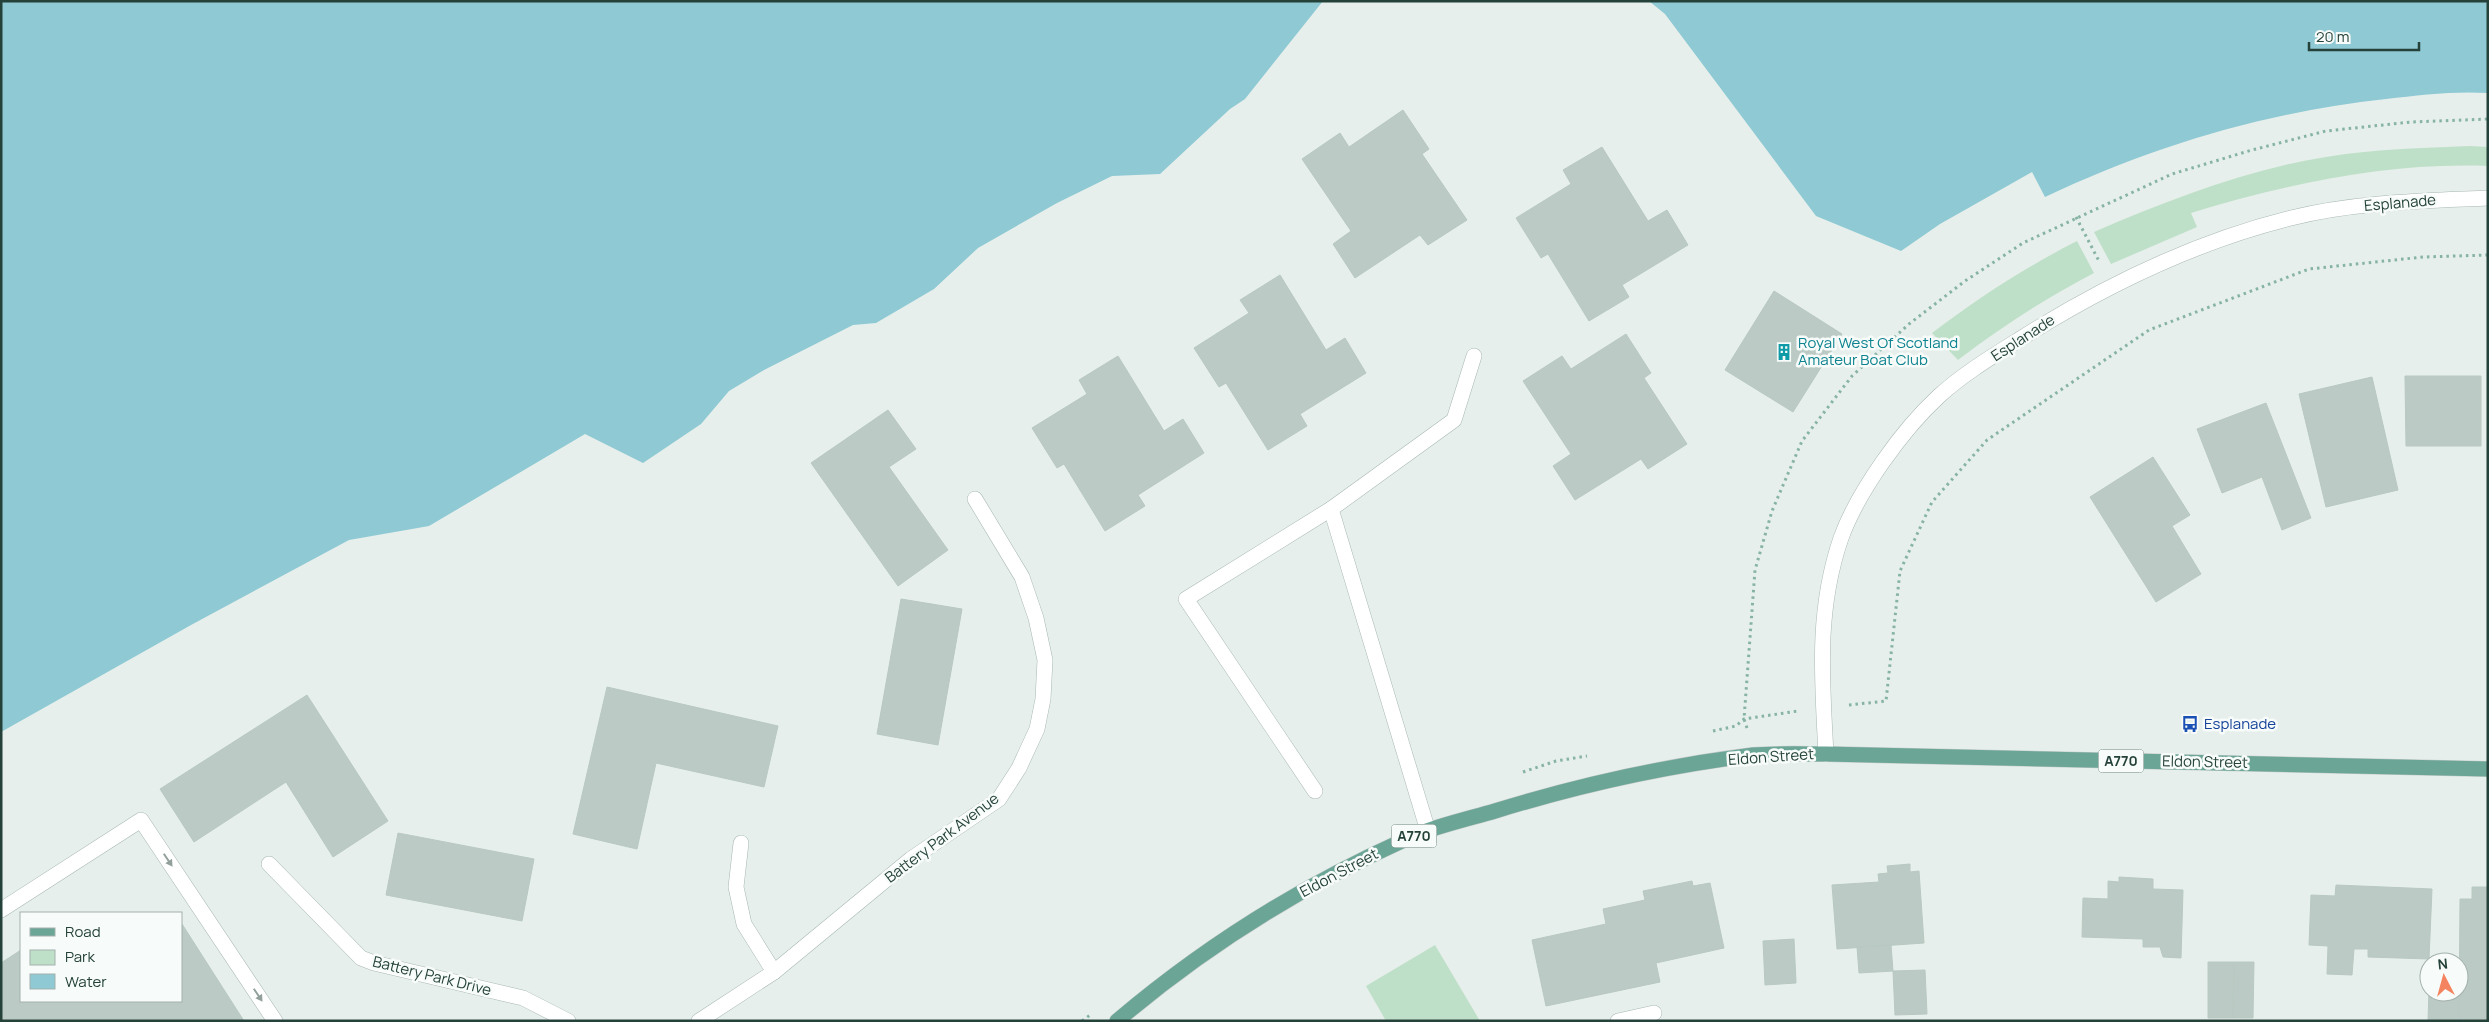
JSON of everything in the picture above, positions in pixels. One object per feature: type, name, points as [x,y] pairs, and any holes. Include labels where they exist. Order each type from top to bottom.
[{"type":"main road","name":"Eldon Street","points":[[1118,1021],[1192,964],[1261,915],[1333,874],[1428,831],[1575,788],[1644,773],[1754,755],[1826,754],[2488,769]]},
{"type":"street","name":"Esplanade","points":[[1826,754],[1821,652],[1827,593],[1842,536],[1865,491],[1899,439],[1940,395],[2001,351],[2060,314],[2111,286],[2214,242],[2292,218],[2383,202],[2488,198]]},
{"type":"street","points":[[1314,791],[1186,599],[1331,509],[1454,420],[1474,356]]},
{"type":"street","name":"Battery Park Avenue","points":[[699,1021],[774,972],[911,859],[1000,799],[1019,768],[1037,728],[1044,699],[1045,660],[1036,618],[1022,577],[975,499]]},
{"type":"street","points":[[1331,509],[1428,831]]},
{"type":"street","points":[[1,910],[141,820],[275,1021]]},
{"type":"street","points":[[741,843],[736,888],[744,924],[774,972]]},
{"type":"street","name":"Battery Park Drive","points":[[269,864],[361,958],[374,963],[523,998],[568,1021]]},
{"type":"street","points":[[1618,1021],[1654,1014]]},
{"type":"path","points":[[2076,217],[2111,286]]},
{"type":"path","points":[[1744,719],[1824,707],[1886,702],[1900,571],[1932,502],[1987,440],[2149,330],[2309,269],[2423,257],[2488,255]]},
{"type":"green space","points":[[2470,146],[2488,147],[2488,166],[2450,166],[2375,171],[2301,184],[2227,202],[2191,213],[2197,227],[2111,264],[2094,232],[2208,187],[2296,163],[2362,152]]},
{"type":"green space","points":[[2077,241],[2094,273],[2024,314],[1958,360],[1932,333],[2039,261]]},
{"type":"green space","points":[[1435,945],[1480,1021],[1386,1021],[1366,986]]},
{"type":"water","points":[[1,1],[1323,1],[1245,99],[1230,109],[1160,174],[1112,176],[1057,203],[978,248],[934,289],[876,323],[853,325],[764,370],[729,391],[701,424],[643,463],[585,434],[429,526],[349,540],[191,625],[1,732]]},
{"type":"water","points":[[1649,1],[2488,1],[2488,93],[2449,93],[2386,99],[2341,105],[2254,122],[2169,147],[2127,162],[2045,197],[2032,172],[1940,224],[1901,251],[1816,216],[1665,14]]},
{"type":"building","points":[[1403,110],[1429,149],[1422,154],[1467,220],[1428,245],[1420,235],[1355,278],[1333,244],[1351,231],[1302,159],[1340,133],[1349,147]]},
{"type":"building","points":[[1602,147],[1648,221],[1667,210],[1688,245],[1622,285],[1629,297],[1589,321],[1548,254],[1541,258],[1516,218],[1571,184],[1563,170]]},
{"type":"building","points":[[1280,275],[1326,350],[1345,338],[1366,373],[1300,414],[1307,426],[1268,450],[1226,383],[1219,387],[1194,348],[1249,313],[1240,300]]},
{"type":"building","name":"Royal West Of Scotland Amateur Boat Club","points":[[1774,291],[1842,334],[1793,412],[1725,370]]},
{"type":"building","points":[[1626,334],[1651,373],[1644,378],[1687,444],[1648,469],[1641,459],[1575,500],[1553,466],[1571,454],[1523,381],[1562,356],[1571,369]]},
{"type":"building","points":[[1118,356],[1164,431],[1183,419],[1204,453],[1138,495],[1145,506],[1105,531],[1064,464],[1057,468],[1032,428],[1087,394],[1079,380]]},
{"type":"building","points":[[2405,376],[2481,376],[2481,446],[2406,446]]},
{"type":"building","points":[[2372,377],[2398,490],[2326,507],[2299,394]]},
{"type":"building","points":[[2266,403],[2311,518],[2282,530],[2262,477],[2222,493],[2197,429]]},
{"type":"building","points":[[888,410],[916,449],[889,467],[948,550],[898,586],[811,463]]},
{"type":"building","points":[[2153,457],[2190,515],[2172,526],[2201,574],[2156,602],[2090,497]]},
{"type":"building","points":[[901,599],[962,609],[938,745],[877,734]]},
{"type":"building","points":[[607,687],[778,726],[764,787],[656,763],[637,849],[573,834]]},
{"type":"building","points":[[307,695],[388,821],[333,857],[286,782],[194,842],[160,789]]},
{"type":"building","points":[[398,833],[534,859],[522,921],[386,895]]},
{"type":"building","points":[[1910,864],[1910,872],[1919,871],[1924,943],[1837,949],[1832,885],[1879,882],[1878,874],[1888,873],[1887,866]]},
{"type":"building","points":[[2119,877],[2153,879],[2153,889],[2183,890],[2181,958],[2163,957],[2160,947],[2143,947],[2143,939],[2082,937],[2083,898],[2108,899],[2108,881],[2119,882]]},
{"type":"building","points":[[1692,881],[1693,886],[1710,883],[1724,948],[1656,963],[1660,982],[1546,1006],[1532,940],[1606,924],[1603,909],[1645,900],[1643,891]]},
{"type":"building","points":[[2336,885],[2432,889],[2429,952],[2419,952],[2419,959],[2368,957],[2368,949],[2354,949],[2352,975],[2327,974],[2328,946],[2309,945],[2311,895],[2335,896]]},
{"type":"building","points":[[2472,887],[2488,887],[2488,1021],[2459,1021],[2459,1002],[2469,1002],[2469,952],[2460,952],[2460,899],[2472,899]]},
{"type":"building","points":[[182,924],[244,1021],[1,1021],[1,963],[20,951],[20,1002],[182,1002]]},
{"type":"building","points":[[1794,939],[1796,983],[1765,985],[1763,941]]},
{"type":"building","points":[[1891,945],[1893,971],[1859,973],[1857,947]]},
{"type":"building","points":[[2208,962],[2234,962],[2233,1018],[2208,1018]]},
{"type":"building","points":[[2234,962],[2254,962],[2253,1018],[2233,1018]]},
{"type":"building","points":[[1925,970],[1927,1014],[1895,1015],[1893,971]]},
{"type":"building","points":[[2429,1002],[2459,1002],[2459,1021],[2428,1021]]},
{"type":"place","name":"Royal West Of Scotland Amateur Boat Club","points":[[1784,352]]},
{"type":"place","name":"Esplanade","points":[[2190,724]]}]
